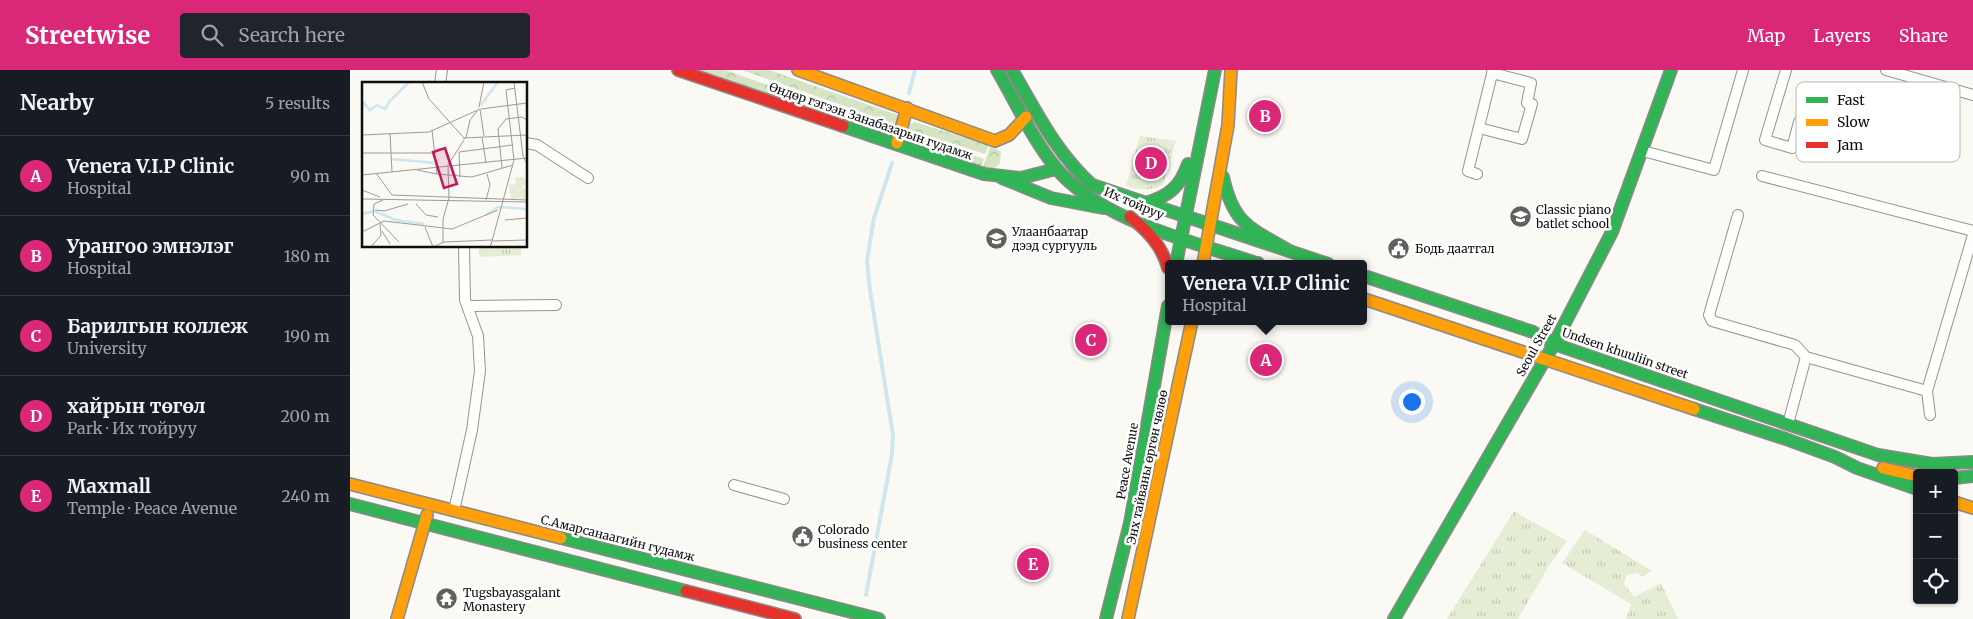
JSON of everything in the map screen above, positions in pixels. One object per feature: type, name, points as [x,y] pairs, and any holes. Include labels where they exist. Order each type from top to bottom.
[{"type":"main road","name":"Өндөр гэгээн Занабазарын гудамж","points":[[678,70],[984,174],[1002,178],[1032,177],[1056,169]]},
{"type":"main road","name":"Өндөр гэгээн Занабазарын гудамж","points":[[798,70],[995,141],[1009,135],[1026,117]]},
{"type":"main road","name":"Их тойруу","points":[[997,70],[1056,169],[1083,194],[1106,208],[1130,218],[1206,245]]},
{"type":"main road","name":"Их тойруу","points":[[1012,70],[1052,138],[1078,174],[1101,189],[1210,225]]},
{"type":"main road","points":[[1177,260],[1215,70]]},
{"type":"main road","points":[[1204,260],[1228,125],[1230,106],[1228,90],[1232,70]]},
{"type":"main road","name":"Seoul Street","points":[[1394,619],[1554,344],[1612,232],[1671,70]]},
{"type":"main road","points":[[1146,203],[1159,200],[1182,183],[1211,90]]},
{"type":"main road","points":[[897,143],[907,108]]},
{"type":"main road","points":[[1221,163],[1227,198],[1237,218],[1288,250]]},
{"type":"main road","points":[[1002,178],[1045,198],[1071,204],[1106,208]]},
{"type":"main road","points":[[1130,218],[1146,229],[1158,244],[1165,261]]},
{"type":"main road","points":[[1210,225],[1317,260]]},
{"type":"main road","points":[[1206,245],[1248,260]]},
{"type":"main road","name":"Undsen khuuliin street","points":[[1367,277],[1533,332],[1554,344],[1878,455],[1932,464]]},
{"type":"main road","points":[[1367,300],[1544,361],[1712,414],[1836,457],[1913,475]]},
{"type":"main road","name":"Peace Avenue","points":[[1106,619],[1130,524],[1165,323]]},
{"type":"main road","name":"Энх тайваны өргөн чөлөө","points":[[1128,619],[1193,325]]},
{"type":"main road","points":[[1932,464],[1973,451]]},
{"type":"main road","points":[[1836,457],[1857,468],[1913,488]]},
{"type":"main road","points":[[1932,464],[1973,462]]},
{"type":"main road","points":[[1958,478],[1973,476]]},
{"type":"main road","name":"С.Амарсанаагийн гудамж","points":[[350,484],[879,619]]},
{"type":"main road","points":[[1958,503],[1973,508]]},
{"type":"main road","points":[[350,504],[795,619]]},
{"type":"main road","points":[[397,619],[430,504]]},
{"type":"main road","points":[[1099,619],[1116,577]]},
{"type":"street","points":[[1643,151],[1714,170],[1743,70]]},
{"type":"street","points":[[1786,70],[1765,140],[1792,148],[1796,133]]},
{"type":"street","points":[[1886,70],[1928,82]]},
{"type":"street","points":[[1477,174],[1468,171],[1493,72],[1531,83],[1527,103],[1532,104],[1522,139],[1479,128]]},
{"type":"street","points":[[1960,91],[1973,95]]},
{"type":"street","points":[[528,143],[536,145],[588,178]]},
{"type":"street","points":[[1762,176],[1973,231]]},
{"type":"street","points":[[1738,215],[1709,315],[1712,321],[1795,345],[1806,357],[1927,390]]},
{"type":"street","points":[[1930,415],[1927,390],[1973,235]]},
{"type":"street","points":[[454,511],[472,430],[480,371],[478,336],[468,306],[464,286],[464,248]]},
{"type":"street","points":[[468,306],[556,305]]},
{"type":"street","points":[[1788,424],[1806,357]]},
{"type":"street","points":[[734,485],[784,499]]},
{"type":"green space","points":[[698,70],[725,70],[896,130],[894,136]]},
{"type":"green space","points":[[742,70],[769,70],[898,115],[898,125]]},
{"type":"green space","points":[[915,122],[989,145],[985,154],[907,129],[910,124]]},
{"type":"green space","points":[[906,133],[984,159],[980,168],[908,143],[905,140]]},
{"type":"green space","points":[[1140,136],[1176,141],[1163,185],[1144,189],[1126,186]]},
{"type":"green space","points":[[991,145],[1001,152],[1000,163],[993,170],[982,169]]},
{"type":"green space","points":[[479,248],[521,248],[521,255],[480,257]]},
{"type":"green space","points":[[1514,511],[1567,541],[1550,564],[1518,619],[1447,619]]},
{"type":"green space","points":[[1585,530],[1652,571],[1641,577],[1638,573],[1627,575],[1624,584],[1634,597],[1661,583],[1678,619],[1626,619],[1631,604],[1562,563]]},
{"type":"waterway","points":[[909,93],[915,70]]},
{"type":"waterway","points":[[866,595],[892,454],[893,435],[867,261],[874,218],[892,163]]},
{"type":"traffic: fast","points":[[997,70],[1039,145],[1056,168],[1074,186],[1096,202],[1147,227],[1247,260]]},
{"type":"traffic: fast","points":[[1012,70],[1057,145],[1079,173],[1092,185],[1316,260]]},
{"type":"traffic: fast","points":[[1177,260],[1215,70]]},
{"type":"traffic: fast","points":[[1394,619],[1554,344],[1612,232],[1671,70]]},
{"type":"traffic: fast","points":[[843,126],[984,174],[1021,178],[1056,169]]},
{"type":"traffic: fast","points":[[1146,203],[1173,190],[1188,164]]},
{"type":"traffic: fast","points":[[1223,177],[1232,205],[1245,223],[1288,250]]},
{"type":"traffic: fast","points":[[1002,178],[1051,198],[1103,208]]},
{"type":"traffic: fast","points":[[1367,277],[1533,332],[1554,344],[1878,455],[1932,464],[1973,462]]},
{"type":"traffic: fast","points":[[1106,619],[1130,523],[1165,323]]},
{"type":"traffic: fast","points":[[1694,409],[1786,439],[1835,457],[1857,468],[1913,488]]},
{"type":"traffic: fast","points":[[1958,478],[1973,476]]},
{"type":"traffic: fast","points":[[350,504],[686,591]]},
{"type":"traffic: fast","points":[[561,538],[879,619]]},
{"type":"traffic: slow","points":[[798,70],[995,141],[1009,135],[1026,117]]},
{"type":"traffic: slow","points":[[1204,260],[1228,125],[1231,70]]},
{"type":"traffic: slow","points":[[897,143],[907,108]]},
{"type":"traffic: slow","points":[[1367,300],[1694,409]]},
{"type":"traffic: slow","points":[[1128,619],[1191,325]]},
{"type":"traffic: slow","points":[[1883,468],[1913,475]]},
{"type":"traffic: slow","points":[[350,484],[561,538]]},
{"type":"traffic: slow","points":[[1958,503],[1973,508]]},
{"type":"traffic: slow","points":[[397,619],[427,515]]},
{"type":"traffic: jam","points":[[678,70],[843,126]]},
{"type":"traffic: jam","points":[[1130,217],[1154,240],[1165,260]]},
{"type":"traffic: jam","points":[[686,591],[795,619]]},
{"type":"place","name":"Урангоо эмнэлэг","points":[[1265,116]]},
{"type":"place","name":"хайрын төгөл","points":[[1151,163]]},
{"type":"place","name":"Classic piano batlet school","points":[[1520,216]]},
{"type":"place","name":"Улаанбаатар дээд сургууль","points":[[996,238]]},
{"type":"place","name":"Бодь даатгал","points":[[1399,248]]},
{"type":"place","name":"Барилгын коллеж","points":[[1091,340]]},
{"type":"place","name":"Venera V.I.P Clinic","points":[[1266,360]]},
{"type":"place","name":"Colorado business center","points":[[802,536]]},
{"type":"place","name":"Maxmall","points":[[1033,564]]},
{"type":"place","name":"Tugsbayasgalant Monastery","points":[[447,599]]}]
